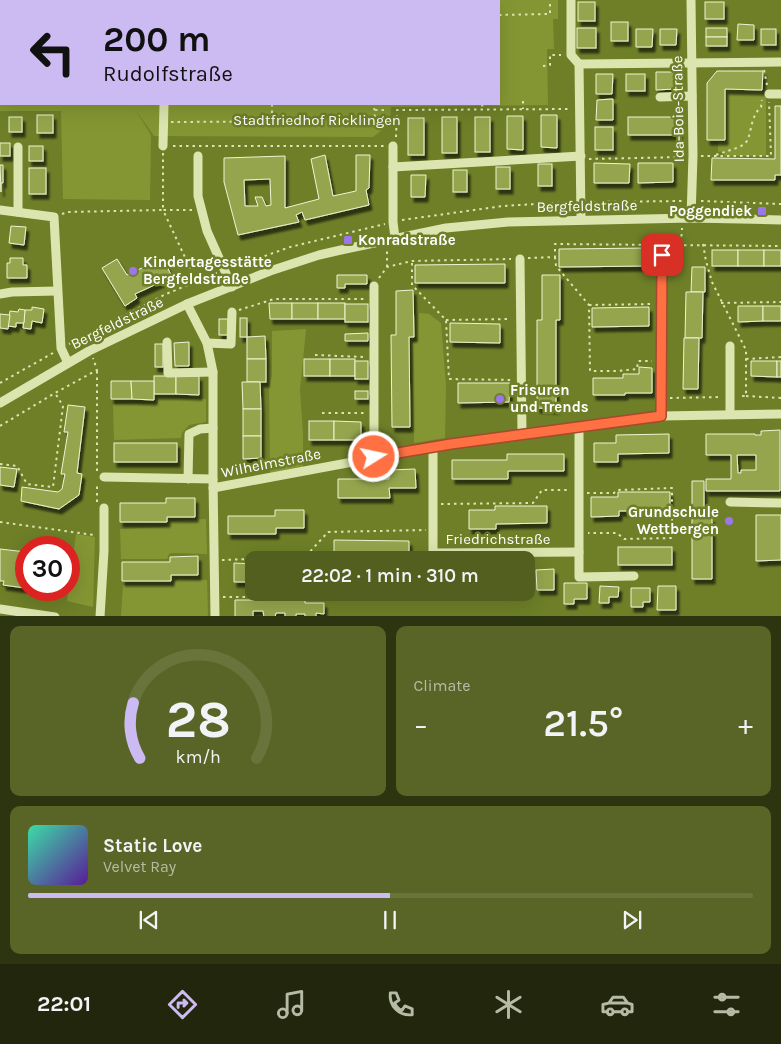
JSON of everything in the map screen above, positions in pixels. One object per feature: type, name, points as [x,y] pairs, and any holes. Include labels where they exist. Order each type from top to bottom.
[{"type":"street","points":[[571,0],[571,55],[579,64],[581,220]]},
{"type":"street","name":"Ida-Boie-Straße","points":[[687,218],[693,155],[690,0]]},
{"type":"street","points":[[579,64],[781,62]]},
{"type":"street","points":[[765,92],[781,94]]},
{"type":"street","points":[[660,97],[692,96]]},
{"type":"street","points":[[163,146],[164,105]]},
{"type":"street","points":[[391,239],[393,222],[393,146]]},
{"type":"street","points":[[18,147],[18,212]]},
{"type":"street","points":[[198,156],[198,196],[201,209],[207,232],[232,287]]},
{"type":"street","points":[[393,167],[581,158]]},
{"type":"street","points":[[0,210],[54,217],[61,348],[68,363]]},
{"type":"street","name":"Bergfeldstraße","points":[[0,403],[90,351],[187,304],[270,271],[319,256],[391,239],[446,228],[508,222],[687,218],[781,220]]},
{"type":"street","points":[[661,416],[662,255]]},
{"type":"street","points":[[520,259],[522,434]]},
{"type":"street","points":[[374,286],[374,457]]},
{"type":"street","points":[[0,294],[57,291]]},
{"type":"street","points":[[187,304],[208,343],[214,372],[215,616]]},
{"type":"street","points":[[208,343],[231,344],[232,312]]},
{"type":"street","points":[[167,342],[168,373],[214,372]]},
{"type":"street","points":[[730,346],[730,414]]},
{"type":"street","name":"Wilhelmstraße","points":[[213,484],[433,447],[661,416],[781,414]]},
{"type":"street","points":[[579,427],[579,577],[634,576]]},
{"type":"street","points":[[188,479],[189,434],[195,430],[213,428]]},
{"type":"street","name":"Friedrichstraße","points":[[433,447],[433,553],[579,552]]},
{"type":"street","points":[[104,478],[188,479],[213,484]]},
{"type":"street","points":[[730,502],[781,502]]},
{"type":"street","points":[[100,616],[104,551],[104,508]]},
{"type":"street","points":[[0,609],[55,616]]},
{"type":"path","points":[[500,15],[550,14],[550,0]]},
{"type":"path","points":[[581,158],[684,157],[693,155],[771,156],[764,62]]},
{"type":"path","points":[[714,156],[745,145],[750,134],[754,113],[761,107],[765,92],[764,78]]},
{"type":"path","points":[[523,101],[523,109]]},
{"type":"path","points":[[272,105],[272,121]]},
{"type":"path","points":[[164,123],[375,121],[374,105]]},
{"type":"path","points":[[482,105],[482,110]]},
{"type":"path","points":[[196,281],[163,210],[163,146],[396,146],[397,110],[580,109]]},
{"type":"path","points":[[374,110],[388,110]]},
{"type":"path","points":[[54,217],[66,212],[201,209]]},
{"type":"path","points":[[681,244],[687,218]]},
{"type":"path","points":[[374,286],[387,267],[391,239]]},
{"type":"path","points":[[662,361],[638,361],[636,368],[618,371],[590,371],[589,305],[556,266],[555,244],[781,246]]},
{"type":"path","points":[[703,244],[708,268],[721,303],[743,343],[746,359],[746,396]]},
{"type":"path","points":[[387,267],[412,262],[555,257]]},
{"type":"path","points":[[412,262],[412,285],[446,320],[449,379],[521,380]]},
{"type":"path","points":[[232,312],[274,300],[374,299]]},
{"type":"path","points":[[721,303],[781,302]]},
{"type":"path","points":[[589,305],[662,304]]},
{"type":"path","points":[[446,320],[521,319]]},
{"type":"path","points":[[82,337],[97,370],[97,477],[104,478]]},
{"type":"path","points":[[315,355],[374,357]]},
{"type":"path","points":[[746,359],[781,357]]},
{"type":"path","points":[[0,426],[97,370]]},
{"type":"path","points":[[0,464],[17,466],[27,484],[53,487],[62,406],[55,393]]},
{"type":"path","points":[[662,399],[746,396],[781,398]]},
{"type":"path","points":[[322,412],[374,414]]},
{"type":"path","points":[[433,504],[532,503],[542,490],[614,493],[617,490],[672,488],[672,538],[624,539],[617,533],[579,533]]},
{"type":"path","points":[[0,522],[97,535]]},
{"type":"path","points":[[214,560],[304,557],[328,532],[433,530]]},
{"type":"path","points":[[215,597],[245,597]]},
{"type":"green space","name":"Stadtfriedhof Ricklingen","points":[[500,0],[558,0],[558,19],[553,19],[554,49],[547,49],[548,105],[391,107],[390,124],[373,137],[154,136],[135,109],[151,135],[150,200],[63,199],[61,111],[0,111],[0,105],[500,105]]},
{"type":"green space","points":[[725,90],[766,90],[766,156],[724,156],[724,151],[718,152],[718,143],[724,142]]},
{"type":"green space","points":[[419,313],[429,314],[441,323],[446,385],[445,438],[414,443],[413,342],[418,341]]},
{"type":"green space","points":[[306,329],[300,390],[303,467],[270,474],[269,389],[272,375],[272,331]]},
{"type":"green space","points":[[158,397],[206,399],[206,422],[189,425],[182,433],[181,438],[114,440],[113,404],[158,403]]},
{"type":"green space","points":[[206,519],[207,554],[171,553],[167,559],[121,559],[120,529],[166,527],[170,521]]},
{"type":"green space","points":[[76,534],[95,537],[93,607],[67,601],[80,601],[80,536],[76,536]]},
{"type":"green space","points":[[178,579],[207,580],[208,616],[121,616],[123,585],[173,585]]},
{"type":"building","points":[[578,2],[595,2],[595,21],[578,21]]},
{"type":"building","points":[[705,2],[724,2],[724,19],[705,19]]},
{"type":"building","points":[[611,22],[628,22],[628,41],[611,41]]},
{"type":"building","points":[[738,24],[754,25],[754,40],[737,40]]},
{"type":"building","points":[[577,28],[596,28],[596,48],[577,48]]},
{"type":"building","points":[[706,28],[727,28],[727,37],[706,37]]},
{"type":"building","points":[[636,29],[653,29],[652,47],[636,47]]},
{"type":"building","points":[[660,29],[677,29],[676,45],[660,45]]},
{"type":"building","points":[[761,29],[776,29],[776,45],[761,45]]},
{"type":"building","points":[[706,37],[727,37],[727,46],[706,46]]},
{"type":"building","points":[[717,71],[763,71],[762,90],[725,89],[725,140],[707,140],[707,83]]},
{"type":"building","points":[[656,72],[674,72],[675,89],[656,90]]},
{"type":"building","points":[[596,74],[613,74],[612,94],[596,94]]},
{"type":"building","points":[[626,74],[645,74],[645,91],[626,91]]},
{"type":"building","points":[[613,99],[613,120],[596,120],[597,100]]},
{"type":"building","points":[[775,106],[781,106],[781,175],[775,175],[775,180],[711,180],[712,158],[775,159]]},
{"type":"building","points":[[37,115],[53,115],[53,133],[37,133]]},
{"type":"building","points":[[541,115],[557,115],[557,148],[541,147]]},
{"type":"building","points":[[507,116],[523,116],[523,150],[507,149]]},
{"type":"building","points":[[9,117],[22,117],[22,132],[9,132]]},
{"type":"building","points":[[442,117],[457,117],[457,153],[442,153]]},
{"type":"building","points":[[475,117],[490,117],[490,152],[475,152]]},
{"type":"building","points":[[628,117],[679,117],[679,135],[628,135]]},
{"type":"building","points":[[408,118],[424,118],[424,155],[408,155]]},
{"type":"building","points":[[595,127],[613,127],[613,150],[595,150]]},
{"type":"building","points":[[0,143],[10,143],[10,156],[0,156]]},
{"type":"building","points":[[29,146],[43,146],[43,161],[29,161]]},
{"type":"building","points":[[325,155],[333,196],[356,191],[356,155],[370,155],[369,188],[366,190],[369,205],[305,220],[302,212],[296,215],[299,222],[238,235],[224,182],[224,158],[285,156],[285,208],[319,199],[311,159]],"holes":[[[270,179],[271,205],[266,206],[262,197],[255,197],[258,206],[245,206],[244,180]]]},
{"type":"building","points":[[594,163],[630,164],[629,183],[594,183]]},
{"type":"building","points":[[638,163],[673,163],[673,182],[638,183]]},
{"type":"building","points":[[538,164],[552,164],[552,186],[538,186]]},
{"type":"building","points":[[0,165],[3,165],[1,192]]},
{"type":"building","points":[[496,167],[510,167],[510,189],[496,189]]},
{"type":"building","points":[[29,168],[46,168],[46,194],[29,194]]},
{"type":"building","points":[[453,170],[467,170],[467,192],[453,192]]},
{"type":"building","points":[[411,175],[426,175],[425,197],[411,197]]},
{"type":"building","points":[[11,226],[26,227],[24,245],[9,243]]},
{"type":"building","points":[[649,248],[649,266],[559,267],[559,249]]},
{"type":"building","points":[[712,250],[738,250],[738,266],[712,266]]},
{"type":"building","points":[[738,250],[764,250],[764,266],[738,266]]},
{"type":"building","points":[[764,250],[781,250],[781,266],[764,266]]},
{"type":"building","points":[[10,258],[23,258],[23,265],[27,265],[27,278],[7,278],[7,263],[10,263]]},
{"type":"building","points":[[163,258],[172,277],[135,294],[137,298],[125,306],[102,268],[117,259],[127,275]]},
{"type":"building","points":[[505,264],[505,283],[415,283],[415,265]]},
{"type":"building","points":[[692,267],[705,267],[705,292],[691,292]]},
{"type":"building","points":[[337,275],[367,275],[367,284],[345,284],[345,288],[337,288]]},
{"type":"building","points":[[542,275],[560,275],[560,320],[556,320],[556,409],[537,408],[537,320],[542,320]]},
{"type":"building","points":[[413,290],[414,337],[409,337],[410,427],[392,427],[391,335],[396,335],[396,291]]},
{"type":"building","points":[[686,292],[703,292],[702,338],[685,338]]},
{"type":"building","points":[[269,303],[292,303],[292,319],[270,319]]},
{"type":"building","points":[[292,303],[318,303],[318,319],[292,319]]},
{"type":"building","points":[[318,303],[345,303],[345,319],[318,319]]},
{"type":"building","points":[[345,304],[368,304],[368,322],[345,322]]},
{"type":"building","points":[[738,306],[763,306],[763,321],[738,322]]},
{"type":"building","points":[[763,306],[781,306],[781,321],[763,321]]},
{"type":"building","points":[[32,307],[44,309],[42,323],[32,321],[31,329],[23,328],[25,310],[32,310]]},
{"type":"building","points":[[649,307],[649,326],[592,327],[592,308]]},
{"type":"building","points":[[19,309],[25,310],[24,323],[16,323],[16,327],[8,326],[10,311],[18,312]]},
{"type":"building","points":[[0,314],[10,315],[8,329],[0,328]]},
{"type":"building","points":[[240,318],[247,318],[247,337],[240,337]]},
{"type":"building","points":[[219,319],[228,319],[228,335],[219,335]]},
{"type":"building","points":[[450,323],[500,324],[500,343],[450,342]]},
{"type":"building","points":[[368,333],[368,341],[345,341],[345,334]]},
{"type":"building","points":[[265,336],[266,359],[247,359],[247,337]]},
{"type":"building","points":[[684,338],[699,338],[698,389],[683,389]]},
{"type":"building","points":[[189,342],[189,366],[175,366],[174,343]]},
{"type":"building","points":[[155,344],[163,344],[163,367],[155,367]]},
{"type":"building","points":[[247,359],[266,359],[266,382],[247,382]]},
{"type":"building","points":[[304,359],[330,359],[330,376],[304,376]]},
{"type":"building","points":[[330,359],[355,359],[355,376],[330,376]]},
{"type":"building","points":[[355,361],[368,361],[368,379],[355,379]]},
{"type":"building","points":[[751,361],[777,361],[777,377],[751,376]]},
{"type":"building","points":[[777,361],[781,361],[781,377],[777,377]]},
{"type":"building","points":[[639,367],[652,368],[652,393],[593,395],[593,378],[623,378],[623,374],[639,374]]},
{"type":"building","points":[[154,376],[176,376],[176,394],[154,394]]},
{"type":"building","points":[[176,376],[199,376],[199,395],[176,394]]},
{"type":"building","points":[[111,381],[131,381],[132,399],[111,399]]},
{"type":"building","points":[[131,381],[154,381],[154,400],[132,399]]},
{"type":"building","points":[[242,382],[260,382],[261,409],[243,409]]},
{"type":"building","points":[[458,383],[510,383],[509,402],[458,403]]},
{"type":"building","points":[[355,391],[368,391],[368,399],[355,399]]},
{"type":"building","points":[[68,405],[85,407],[77,473],[82,474],[79,495],[59,509],[21,501],[22,487],[58,492],[62,489],[65,474],[61,474],[68,432],[64,432]]},
{"type":"building","points":[[243,409],[261,409],[261,436],[243,436]]},
{"type":"building","points":[[309,421],[334,421],[334,440],[309,440]]},
{"type":"building","points":[[334,421],[361,422],[361,440],[334,440]]},
{"type":"building","points":[[780,430],[780,491],[706,491],[706,479],[731,479],[731,455],[706,455],[706,434],[761,435],[761,431]],"holes":[[[737,455],[756,455],[756,470],[741,470],[741,473],[738,473]]]},
{"type":"building","points":[[669,434],[669,453],[618,454],[618,462],[594,462],[594,443],[616,443],[616,435]]},
{"type":"building","points":[[243,436],[261,436],[261,458],[243,459]]},
{"type":"building","points":[[114,443],[177,443],[177,462],[114,462]]},
{"type":"building","points":[[507,454],[564,454],[564,471],[508,471],[508,479],[452,479],[452,460],[507,460]]},
{"type":"building","points":[[0,467],[17,469],[14,487],[0,485]]},
{"type":"building","points":[[415,469],[416,488],[389,488],[390,498],[338,498],[338,479],[389,479],[389,470]]},
{"type":"building","points":[[692,481],[704,481],[704,518],[712,518],[712,579],[692,579]]},
{"type":"building","points":[[618,492],[670,492],[670,511],[619,511],[619,516],[591,517],[591,497],[618,497]]},
{"type":"building","points":[[166,498],[195,498],[195,517],[167,517],[167,522],[120,522],[120,503],[166,503]]},
{"type":"building","points":[[495,506],[547,506],[547,523],[496,524],[496,529],[469,529],[469,510],[495,510]]},
{"type":"building","points":[[275,510],[304,510],[304,528],[276,528],[276,534],[228,534],[228,516],[275,516]]},
{"type":"building","points":[[756,515],[781,515],[781,560],[756,561]]},
{"type":"building","points":[[334,540],[409,541],[409,551],[334,551]]},
{"type":"building","points":[[618,547],[672,547],[672,565],[618,565]]},
{"type":"building","points":[[0,549],[15,551],[15,587],[3,585],[4,581],[0,581]]},
{"type":"building","points":[[198,556],[198,575],[171,575],[171,581],[122,581],[122,562],[170,562],[170,557]]},
{"type":"building","points":[[234,563],[245,564],[245,582],[234,582]]},
{"type":"building","points":[[554,569],[554,590],[537,590],[536,570]]},
{"type":"building","points":[[564,583],[587,583],[587,599],[574,599],[574,604],[564,604]]},
{"type":"building","points":[[600,586],[619,587],[618,597],[609,597],[609,603],[599,603]]},
{"type":"building","points":[[658,586],[676,586],[676,610],[657,610]]},
{"type":"building","points":[[631,588],[650,588],[650,602],[643,602],[643,607],[631,607]]},
{"type":"building","points":[[235,600],[324,603],[324,614],[316,613],[316,616],[296,614],[296,616],[285,616],[285,613],[276,613],[275,616],[264,616],[263,611],[253,611],[253,616],[235,616]]},
{"type":"place","name":"Poggendiek","points":[[762,211]]},
{"type":"place","name":"Konradstraße","points":[[348,240]]},
{"type":"place","name":"Kindertagesstätte Bergfeldstraße","points":[[133,271]]},
{"type":"place","name":"Frisuren und Trends","points":[[500,399]]},
{"type":"place","name":"Grundschule Wettbergen","points":[[729,521]]},
{"type":"route","points":[[374,457],[451,444],[661,416],[662,255]]}]
